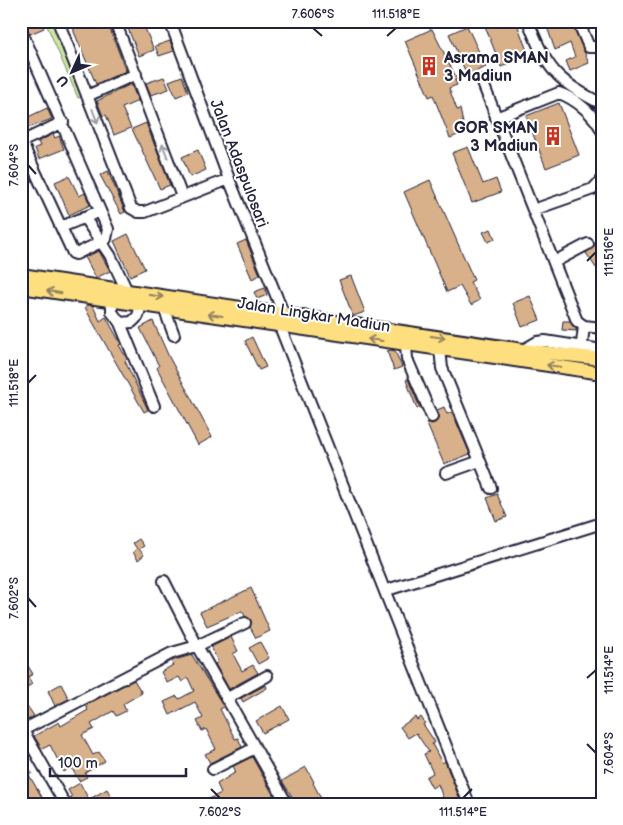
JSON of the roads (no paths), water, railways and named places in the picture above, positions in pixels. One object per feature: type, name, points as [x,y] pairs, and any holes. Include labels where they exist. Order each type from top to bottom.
[{"type":"main road","name":"Jalan Lingkar Madiun","points":[[21,275],[127,291],[406,345],[602,373]]},
{"type":"main road","name":"Jalan Lingkar Madiun","points":[[21,287],[164,308],[281,320],[523,350],[581,351],[602,359]]},
{"type":"street","points":[[58,21],[131,208],[138,212],[144,212],[229,179]]},
{"type":"street","points":[[115,21],[182,197]]},
{"type":"street","name":"Jalan Adaspulosari","points":[[170,21],[281,320],[470,804]]},
{"type":"street","points":[[528,21],[542,55],[554,72],[581,94],[602,104]]},
{"type":"street","points":[[578,21],[590,47],[602,47]]},
{"type":"street","points":[[21,30],[63,122],[108,233],[101,242],[74,253],[21,141],[63,122]]},
{"type":"street","points":[[87,96],[136,74]]},
{"type":"street","points":[[482,81],[577,321],[584,326],[602,328]]},
{"type":"street","points":[[496,118],[559,93],[567,96],[592,116],[602,132]]},
{"type":"street","points":[[533,210],[592,189],[602,180]]},
{"type":"street","points":[[61,226],[100,211]]},
{"type":"street","points":[[84,217],[110,255],[127,291]]},
{"type":"street","points":[[554,262],[588,244]]},
{"type":"street","points":[[112,301],[112,312],[120,324],[154,406]]},
{"type":"street","points":[[120,324],[132,322],[138,316],[141,305]]},
{"type":"street","points":[[164,308],[174,335]]},
{"type":"street","points":[[584,326],[581,351],[602,350]]},
{"type":"street","points":[[406,345],[407,359],[432,417]]},
{"type":"street","points":[[440,350],[442,368],[491,488]]},
{"type":"street","points":[[446,473],[480,461]]},
{"type":"street","points":[[386,590],[602,523]]},
{"type":"street","points":[[164,581],[196,646],[286,804]]},
{"type":"street","points":[[65,804],[22,730],[172,653],[196,646],[245,622]]},
{"type":"street","points":[[226,699],[267,676]]},
{"type":"street","points":[[213,769],[255,748]]},
{"type":"place","name":"Asrama SMAN 3 Madiun","points":[[429,66]]},
{"type":"place","name":"GOR SMAN 3 Madiun","points":[[553,136]]}]
